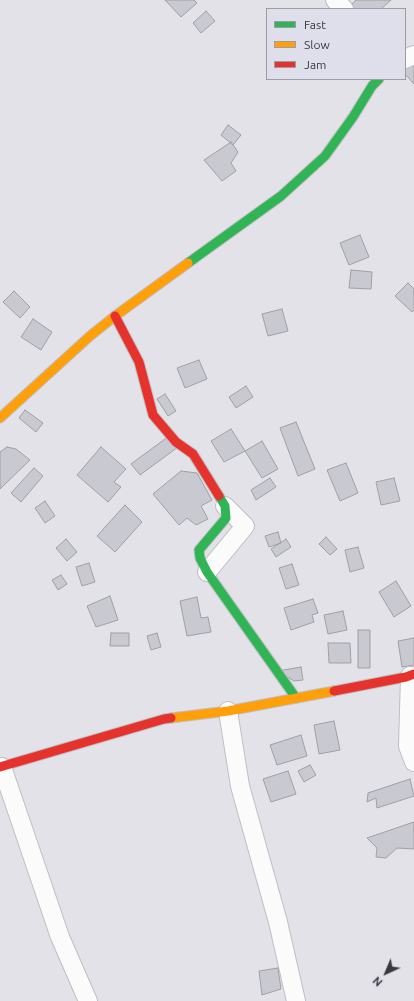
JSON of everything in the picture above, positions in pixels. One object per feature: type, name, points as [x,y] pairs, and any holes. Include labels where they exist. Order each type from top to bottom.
[{"type":"street","points":[[335,0],[343,8]]},
{"type":"street","points":[[0,418],[90,336],[115,316],[281,196],[325,156],[353,117],[372,86],[378,80]]},
{"type":"street","points":[[115,316],[139,362],[153,415],[176,442],[194,454],[225,506],[245,526],[208,572],[296,698]]},
{"type":"street","points":[[88,1001],[60,937],[1,766],[164,719],[228,712],[412,675],[408,746],[414,762]]},
{"type":"street","points":[[228,712],[240,786],[278,922],[296,1001]]},
{"type":"building","points":[[165,0],[194,0],[197,3],[181,17]]},
{"type":"building","points":[[356,0],[391,0],[382,8],[353,8],[351,5]]},
{"type":"building","points":[[206,11],[215,21],[201,33],[193,23]]},
{"type":"building","points":[[411,62],[414,65],[414,84],[406,75],[406,66]]},
{"type":"building","points":[[228,125],[241,135],[233,145],[221,135]]},
{"type":"building","points":[[231,142],[238,152],[231,163],[236,171],[222,181],[204,160]]},
{"type":"building","points":[[360,235],[369,257],[349,265],[340,243]]},
{"type":"building","points":[[351,270],[372,272],[371,289],[349,288]]},
{"type":"building","points":[[408,283],[414,289],[414,310],[412,312],[395,296]]},
{"type":"building","points":[[14,291],[30,307],[20,318],[3,302]]},
{"type":"building","points":[[282,309],[288,331],[268,336],[262,314]]},
{"type":"building","points":[[33,319],[52,332],[41,350],[21,337]]},
{"type":"building","points":[[199,360],[207,379],[185,388],[177,368]]},
{"type":"building","points":[[246,386],[253,397],[236,408],[229,397]]},
{"type":"building","points":[[165,394],[176,411],[168,416],[157,399]]},
{"type":"building","points":[[25,410],[43,423],[36,432],[19,418]]},
{"type":"building","points":[[296,422],[315,469],[298,476],[280,428]]},
{"type":"building","points":[[231,429],[245,451],[224,462],[211,441]]},
{"type":"building","points":[[169,436],[178,447],[140,475],[131,464]]},
{"type":"building","points":[[262,441],[278,469],[262,478],[245,451]]},
{"type":"building","points":[[7,447],[16,449],[30,460],[0,489],[0,452]]},
{"type":"building","points":[[101,447],[126,469],[114,482],[121,487],[108,502],[77,475]]},
{"type":"building","points":[[346,463],[358,493],[340,501],[327,470]]},
{"type":"building","points":[[34,468],[43,476],[21,502],[11,493]]},
{"type":"building","points":[[181,471],[197,473],[212,500],[201,506],[208,519],[196,525],[187,518],[179,525],[153,494]]},
{"type":"building","points":[[270,478],[276,487],[256,500],[251,490]]},
{"type":"building","points":[[394,478],[400,501],[381,505],[376,482]]},
{"type":"building","points":[[45,501],[55,516],[45,523],[35,508]]},
{"type":"building","points":[[125,505],[142,522],[115,552],[97,536]]},
{"type":"building","points":[[278,532],[281,543],[269,547],[265,536]]},
{"type":"building","points":[[326,537],[337,549],[330,555],[319,544]]},
{"type":"building","points":[[66,539],[77,552],[67,561],[56,548]]},
{"type":"building","points":[[286,539],[291,547],[276,557],[271,549]]},
{"type":"building","points":[[358,547],[364,568],[350,572],[345,550]]},
{"type":"building","points":[[89,563],[95,582],[82,586],[76,567]]},
{"type":"building","points":[[292,564],[299,585],[286,589],[279,568]]},
{"type":"building","points":[[61,575],[67,584],[58,590],[52,580]]},
{"type":"building","points":[[396,581],[411,606],[394,617],[379,592]]},
{"type":"building","points":[[110,596],[118,620],[96,627],[87,606]]},
{"type":"building","points":[[197,597],[201,618],[208,617],[211,632],[187,636],[180,601]]},
{"type":"building","points":[[313,599],[318,613],[312,615],[314,622],[291,630],[284,608]]},
{"type":"building","points":[[343,611],[347,630],[328,634],[324,615]]},
{"type":"building","points":[[358,630],[370,630],[370,668],[358,668]]},
{"type":"building","points":[[111,633],[129,633],[129,646],[110,646]]},
{"type":"building","points":[[157,633],[161,647],[151,650],[147,636]]},
{"type":"building","points":[[414,638],[414,665],[402,667],[398,641]]},
{"type":"building","points":[[328,643],[350,643],[351,663],[329,663]]},
{"type":"building","points":[[301,667],[303,680],[294,681],[278,671]]},
{"type":"building","points":[[334,721],[340,750],[319,754],[314,725]]},
{"type":"building","points":[[301,735],[307,756],[277,765],[270,745]]},
{"type":"building","points":[[310,765],[316,775],[304,782],[298,771]]},
{"type":"building","points":[[288,771],[296,794],[271,802],[263,779]]},
{"type":"building","points":[[410,779],[414,796],[377,808],[376,798],[367,802],[368,793]]},
{"type":"building","points":[[414,822],[414,849],[397,848],[386,858],[376,857],[377,848],[367,838]]},
{"type":"building","points":[[278,968],[281,989],[262,995],[259,971]]},
{"type":"traffic: fast","points":[[188,263],[281,196],[325,156],[353,117],[372,86],[378,80]]},
{"type":"traffic: fast","points":[[219,496],[225,506],[226,518],[199,550],[200,558],[207,572],[296,698]]},
{"type":"traffic: slow","points":[[0,418],[90,336],[188,263]]},
{"type":"traffic: slow","points":[[171,718],[228,711],[334,691]]},
{"type":"traffic: jam","points":[[115,316],[139,362],[153,415],[176,442],[193,454],[219,496]]},
{"type":"traffic: jam","points":[[334,691],[406,677],[414,674]]},
{"type":"traffic: jam","points":[[0,767],[171,718]]}]
